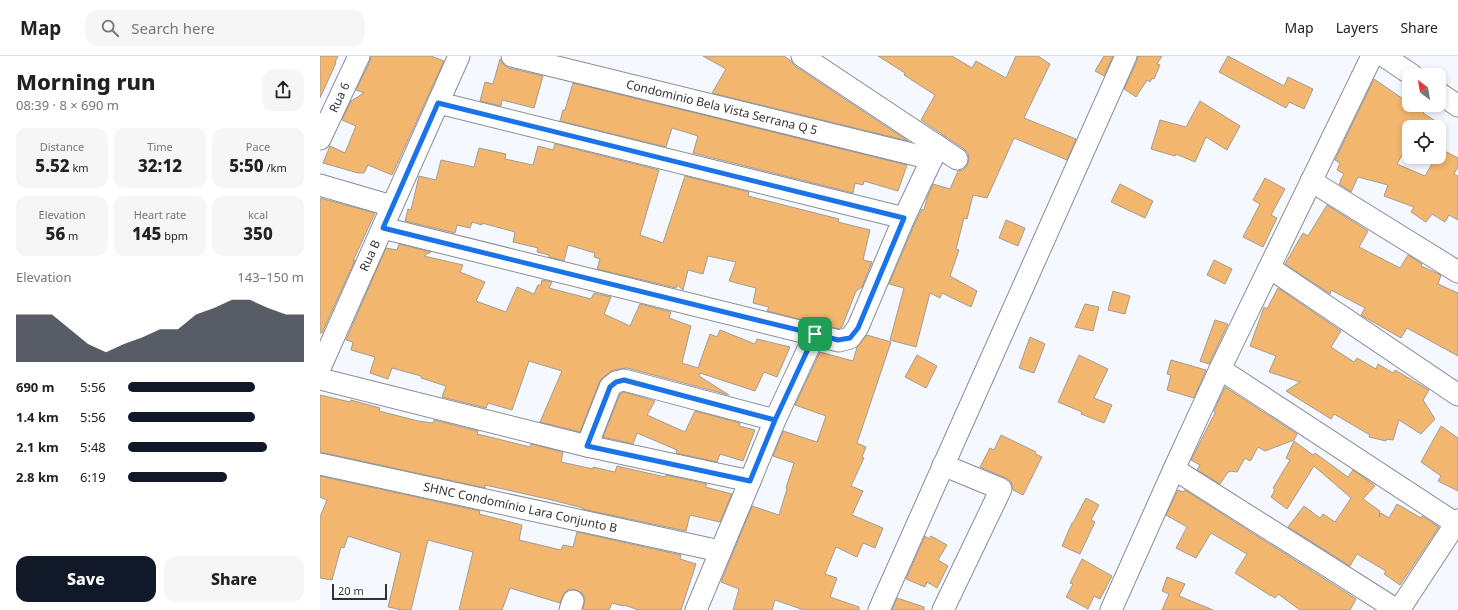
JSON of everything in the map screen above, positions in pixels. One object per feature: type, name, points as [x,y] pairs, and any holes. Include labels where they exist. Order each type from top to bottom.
[{"type":"street","name":"Rua 6","points":[[320,139],[359,56]]},
{"type":"street","name":"Rua B","points":[[320,368],[459,56]]},
{"type":"street","name":"Condominio Bela Vista Serrana Q 5","points":[[512,56],[958,159]]},
{"type":"street","name":"Condominio Bela Vista Serrana Q 5","points":[[802,56],[935,153]]},
{"type":"street","points":[[879,610],[1126,56]]},
{"type":"street","points":[[1111,610],[1220,369],[1372,56]]},
{"type":"street","points":[[1384,56],[1402,68]]},
{"type":"street","points":[[1446,98],[1458,106]]},
{"type":"street","points":[[438,103],[904,218]]},
{"type":"street","points":[[383,228],[838,340],[850,338],[858,328],[904,218],[935,153]]},
{"type":"street","points":[[1311,181],[1458,272]]},
{"type":"street","points":[[320,185],[392,206]]},
{"type":"street","points":[[1270,268],[1458,395]]},
{"type":"street","points":[[696,610],[775,420],[815,334]]},
{"type":"street","points":[[1174,469],[1398,610],[1457,523],[1220,369]]},
{"type":"street","points":[[320,379],[587,446],[750,481]]},
{"type":"street","points":[[587,446],[610,387],[616,382],[624,380],[775,420]]},
{"type":"street","name":"SHNC Condomínio Lara Conjunto B","points":[[320,464],[720,551]]},
{"type":"street","points":[[943,465],[1001,489],[943,610]]},
{"type":"building","points":[[320,56],[338,56],[320,98]]},
{"type":"building","points":[[371,56],[431,56],[444,61],[392,175],[368,165],[364,173],[358,173],[323,163],[330,146],[345,153],[356,126],[342,120],[351,101],[364,93],[356,90]]},
{"type":"building","points":[[703,56],[784,56],[795,66],[908,141],[712,93],[726,69]]},
{"type":"building","points":[[878,56],[952,56],[972,68],[976,61],[1006,78],[1016,56],[1038,56],[1050,64],[1024,118],[1076,139],[1067,160],[1014,138],[987,198],[973,195],[967,219],[964,218],[956,249],[959,250],[950,276],[977,291],[971,307],[942,293],[940,298],[930,293],[916,347],[890,340],[904,288],[889,284],[915,223],[922,209],[924,210],[933,184],[950,189],[958,171],[963,170],[967,166],[969,159],[968,153],[964,149],[921,120],[935,95],[904,75],[905,73]]},
{"type":"building","points":[[1104,56],[1113,56],[1104,76],[1095,71]]},
{"type":"building","points":[[1138,56],[1162,56],[1157,64],[1160,65],[1154,79],[1152,78],[1150,82],[1147,80],[1136,97],[1124,89]]},
{"type":"building","points":[[1228,56],[1284,86],[1288,77],[1313,89],[1304,109],[1289,102],[1286,108],[1219,72]]},
{"type":"building","points":[[500,59],[503,64],[509,68],[543,76],[534,108],[502,100],[501,106],[480,101],[485,82],[493,84]]},
{"type":"building","points":[[1374,79],[1402,98],[1402,112],[1424,112],[1434,120],[1402,120],[1402,155],[1397,164],[1425,176],[1432,164],[1446,164],[1446,152],[1458,158],[1458,167],[1454,174],[1458,176],[1458,220],[1449,215],[1445,222],[1432,214],[1426,222],[1411,212],[1414,207],[1384,196],[1388,185],[1358,177],[1351,192],[1339,184],[1344,174],[1337,170],[1340,163],[1335,160]]},
{"type":"building","points":[[573,83],[907,165],[898,191],[864,181],[863,185],[855,183],[853,193],[693,153],[698,136],[672,128],[666,147],[560,121]]},
{"type":"building","points":[[1200,101],[1240,126],[1227,150],[1206,137],[1195,162],[1176,154],[1175,156],[1151,149],[1160,120],[1186,127]]},
{"type":"building","points":[[555,144],[659,170],[640,235],[663,243],[685,176],[749,192],[748,196],[839,219],[838,222],[870,230],[863,260],[872,262],[862,287],[856,291],[842,327],[839,329],[767,311],[769,307],[753,303],[756,288],[729,281],[736,262],[708,256],[703,274],[688,270],[683,290],[677,285],[676,288],[597,269],[600,259],[594,257],[595,253],[568,245],[564,261],[549,257],[549,255],[537,252],[538,248],[513,242],[515,232],[482,223],[482,225],[472,222],[470,228],[457,225],[455,233],[405,221],[408,209],[411,210],[419,176],[436,180],[441,160],[474,167],[479,148],[506,154],[505,159],[533,165],[538,146],[553,150]]},
{"type":"building","points":[[1265,178],[1285,189],[1271,215],[1277,218],[1263,247],[1243,237],[1260,204],[1253,200]]},
{"type":"building","points":[[1120,184],[1153,201],[1145,218],[1111,202]]},
{"type":"building","points":[[320,198],[375,213],[322,333],[320,333]]},
{"type":"building","points":[[1327,205],[1368,231],[1359,247],[1400,268],[1408,255],[1422,264],[1421,266],[1441,275],[1438,284],[1458,293],[1458,356],[1407,328],[1401,338],[1361,315],[1365,308],[1331,290],[1330,294],[1285,264],[1303,233],[1308,236]]},
{"type":"building","points":[[1006,220],[1025,228],[1018,246],[999,238]]},
{"type":"building","points":[[399,244],[431,252],[424,256],[463,265],[460,272],[485,282],[476,301],[506,312],[517,287],[534,294],[538,285],[541,285],[542,280],[552,282],[549,288],[591,299],[594,293],[611,297],[604,314],[630,326],[640,304],[671,312],[669,318],[691,326],[682,363],[698,368],[710,334],[717,337],[720,330],[755,344],[757,339],[790,347],[777,377],[764,372],[755,391],[700,373],[699,376],[729,395],[627,368],[613,370],[602,378],[599,383],[580,432],[540,422],[562,371],[529,361],[512,410],[488,403],[486,408],[442,397],[446,386],[421,378],[421,376],[392,368],[388,379],[370,373],[375,357],[351,350],[353,342],[346,340],[386,248],[397,250]]},
{"type":"building","points":[[1214,260],[1232,269],[1225,284],[1207,275]]},
{"type":"building","points":[[1278,288],[1341,331],[1331,347],[1354,362],[1357,358],[1376,369],[1378,364],[1393,373],[1395,370],[1429,390],[1423,400],[1435,419],[1421,434],[1399,420],[1393,440],[1386,439],[1386,441],[1369,437],[1370,435],[1334,414],[1331,419],[1286,391],[1300,382],[1269,372],[1276,356],[1250,346],[1264,307],[1267,309]]},
{"type":"building","points":[[1113,291],[1130,296],[1125,314],[1108,310]]},
{"type":"building","points":[[1085,304],[1099,307],[1093,331],[1075,327]]},
{"type":"building","points":[[1215,320],[1228,324],[1209,364],[1200,361]]},
{"type":"building","points":[[867,335],[891,342],[857,443],[866,447],[862,457],[864,458],[851,486],[863,491],[852,515],[883,528],[875,548],[863,543],[857,557],[836,547],[825,574],[837,578],[830,597],[859,607],[859,610],[804,610],[775,600],[772,610],[733,610],[739,589],[721,582],[752,506],[779,515],[787,489],[786,488],[794,463],[773,456],[783,431],[817,442],[826,416],[795,405],[820,352],[853,361],[857,347]]},
{"type":"building","points":[[1030,337],[1045,344],[1034,373],[1019,368]]},
{"type":"building","points":[[917,355],[937,366],[926,388],[905,377]]},
{"type":"building","points":[[1079,355],[1108,369],[1094,398],[1112,405],[1104,423],[1081,414],[1082,412],[1058,402]]},
{"type":"building","points":[[1171,360],[1206,370],[1194,398],[1167,390],[1171,375],[1167,374]]},
{"type":"building","points":[[1225,387],[1297,434],[1294,440],[1265,451],[1258,447],[1250,461],[1245,458],[1237,472],[1228,472],[1220,484],[1197,470],[1200,465],[1191,460],[1215,413],[1214,411]]},
{"type":"building","points":[[624,392],[655,401],[647,415],[685,432],[695,411],[740,423],[739,426],[755,430],[743,461],[720,454],[717,462],[676,453],[677,450],[637,433],[633,444],[603,437],[620,394]]},
{"type":"building","points":[[320,395],[350,402],[351,400],[380,408],[379,411],[418,421],[433,423],[434,420],[478,431],[477,434],[530,447],[531,444],[563,452],[561,462],[615,472],[617,466],[665,477],[666,475],[707,484],[705,487],[732,494],[720,522],[690,515],[686,531],[582,509],[583,508],[552,500],[485,485],[485,488],[320,452]]},
{"type":"building","points":[[1441,426],[1458,438],[1458,491],[1438,481],[1441,476],[1421,462]]},
{"type":"building","points":[[1001,435],[1036,452],[1035,454],[1042,457],[1023,495],[1013,490],[1011,482],[1006,478],[980,467],[990,448],[994,450]]},
{"type":"building","points":[[1294,441],[1313,455],[1315,453],[1348,477],[1353,470],[1373,484],[1375,486],[1363,499],[1380,511],[1379,517],[1381,513],[1389,518],[1397,504],[1421,518],[1422,516],[1439,527],[1400,585],[1384,574],[1386,571],[1357,554],[1350,566],[1288,527],[1304,506],[1320,518],[1323,514],[1335,522],[1351,498],[1314,466],[1287,509],[1271,497],[1275,490],[1273,488],[1290,460],[1286,458]]},
{"type":"building","points":[[320,476],[480,511],[479,514],[522,525],[519,540],[561,550],[563,545],[573,547],[577,532],[681,555],[680,559],[696,564],[681,610],[639,610],[612,603],[609,610],[586,610],[583,609],[585,598],[582,593],[576,590],[570,589],[565,592],[560,603],[510,588],[502,610],[459,610],[473,552],[428,540],[411,610],[388,607],[401,553],[348,536],[344,548],[341,547],[332,580],[320,578],[320,517],[327,500],[320,497]]},
{"type":"building","points":[[1178,490],[1183,492],[1185,490],[1356,599],[1350,610],[1300,610],[1278,594],[1275,598],[1271,596],[1235,573],[1247,554],[1211,533],[1196,558],[1176,548],[1187,527],[1166,515]]},
{"type":"building","points":[[1086,498],[1099,505],[1091,520],[1095,522],[1080,554],[1062,546],[1072,523]]},
{"type":"building","points":[[925,536],[929,539],[931,536],[947,545],[938,560],[948,566],[937,588],[927,582],[925,587],[906,579]]},
{"type":"building","points":[[1082,559],[1112,576],[1100,599],[1094,596],[1088,609],[1066,597],[1073,584],[1070,583]]},
{"type":"building","points":[[1167,577],[1185,584],[1179,596],[1213,610],[1162,610],[1169,594],[1162,591]]},
{"type":"building","points":[[897,598],[924,607],[924,610],[892,610]]},
{"type":"route","points":[[815,334],[761,321],[383,228],[438,103],[904,218],[858,328],[850,338],[838,340],[815,334],[775,420],[750,481],[587,446],[610,387],[616,382],[624,380],[775,420],[795,377],[815,334]]}]
